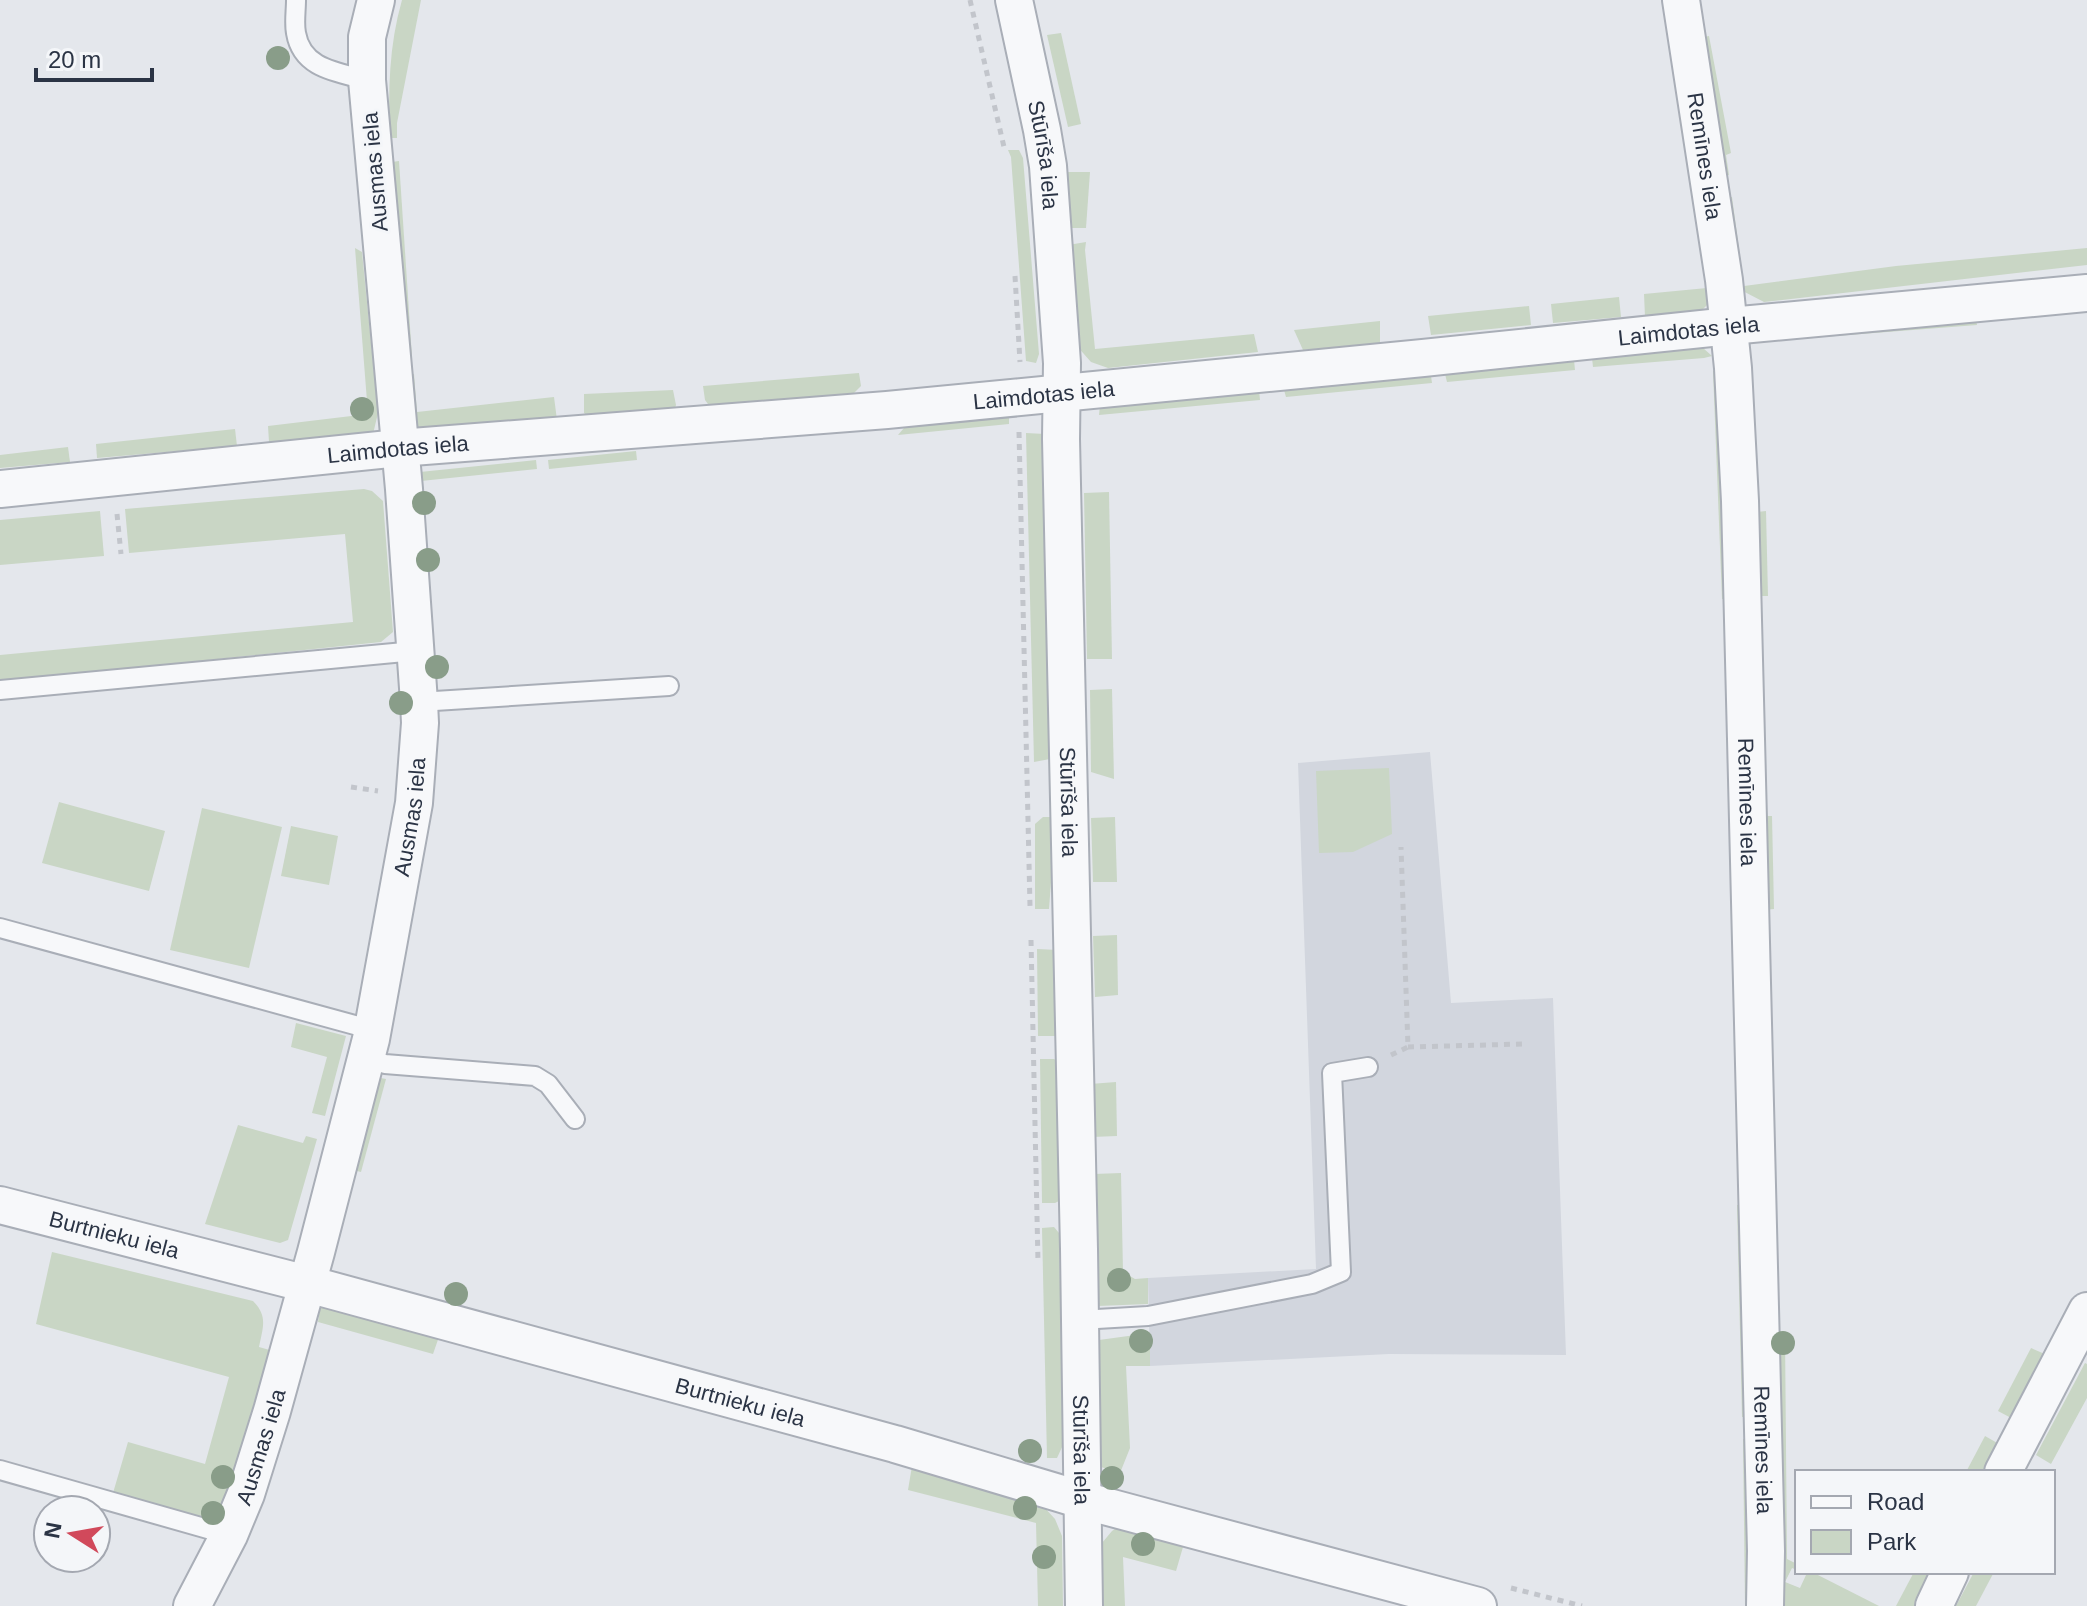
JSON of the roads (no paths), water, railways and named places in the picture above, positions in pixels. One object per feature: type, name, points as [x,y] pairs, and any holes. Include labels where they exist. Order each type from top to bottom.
[{"type":"street","name":"Ausmas iela","points":[[192,1606],[229,1535],[246,1494],[307,1284],[369,1044],[414,803],[419,702],[367,80],[367,37],[376,0]]},
{"type":"street","name":"Stūrīša iela","points":[[1014,0],[1048,166],[1062,363],[1084,1606]]},
{"type":"street","name":"Remīnes iela","points":[[1681,0],[1730,326],[1740,501],[1765,1606]]},
{"type":"street","name":"Laimdotas iela","points":[[0,489],[399,448],[887,410],[2087,293]]},
{"type":"street","name":"Burtnieku iela","points":[[0,1205],[307,1284],[895,1444],[1082,1500],[1478,1606]]},
{"type":"street","points":[[2004,1470],[2087,1311]]},
{"type":"street","points":[[1934,1606],[1949,1574]]},
{"type":"lane","points":[[296,0],[296,32],[302,54],[323,68],[367,80]]},
{"type":"lane","points":[[0,690],[415,651]]},
{"type":"lane","points":[[419,702],[669,686]]},
{"type":"lane","points":[[0,928],[369,1044],[385,1064],[535,1076],[548,1084],[575,1119]]},
{"type":"lane","points":[[1080,1320],[1148,1316],[1312,1284],[1341,1272],[1332,1073],[1368,1067]]},
{"type":"lane","points":[[0,1470],[229,1535]]}]
